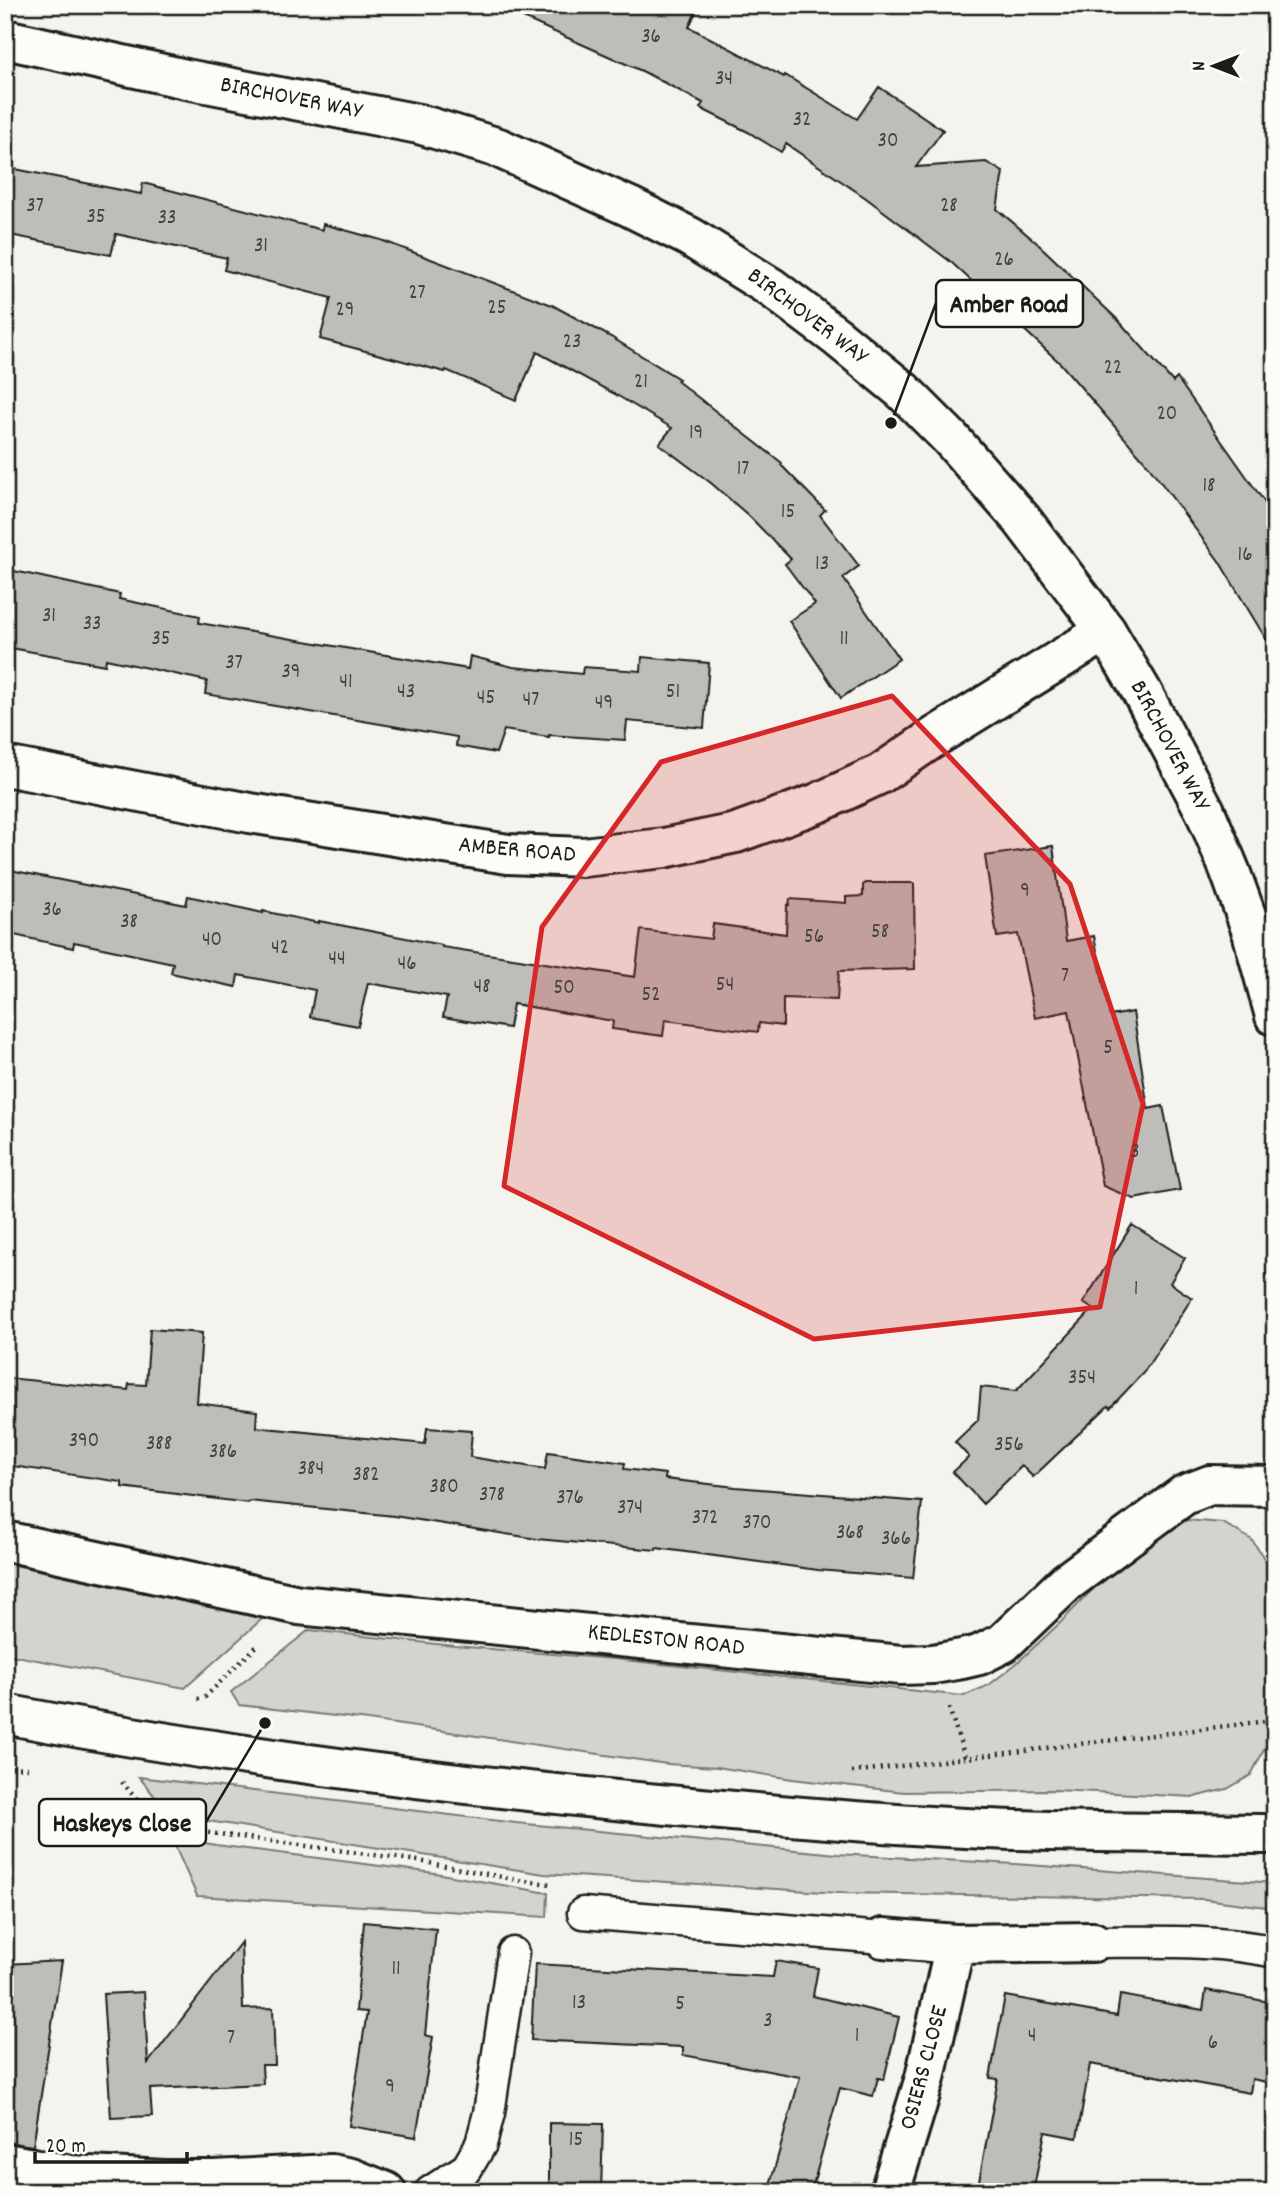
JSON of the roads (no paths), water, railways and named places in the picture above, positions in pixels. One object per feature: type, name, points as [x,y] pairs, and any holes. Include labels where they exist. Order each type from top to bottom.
[{"type":"street","name":"BIRCHOVER WAY","points":[[5,39],[186,79],[419,124],[499,148],[690,237],[772,288],[837,337],[903,391],[950,438],[1022,520],[1106,631],[1142,692],[1205,811],[1230,871],[1263,928],[1275,1016]]},
{"type":"street","name":"AMBER ROAD","points":[[5,766],[250,813],[508,854],[583,857],[664,848],[736,833],[818,803],[880,774],[936,736],[1106,631]]},
{"type":"street","name":"KEDLESTON ROAD","points":[[5,1541],[299,1605],[887,1663],[933,1664],[979,1655],[1003,1643],[1067,1583],[1184,1495],[1210,1485],[1275,1486]]},
{"type":"street","points":[[5,1714],[76,1728],[346,1770],[676,1806],[988,1829],[1275,1834]]},
{"type":"street","points":[[883,1938],[955,1944],[1093,1942]]},
{"type":"street","name":"OSIERS CLOSE","points":[[890,2192],[925,2078],[955,1944]]},
{"type":"street","points":[[5,2163],[70,2175],[155,2180],[331,2174],[351,2178],[386,2192]]},
{"type":"lane","points":[[583,1913],[883,1938]]},
{"type":"lane","points":[[1093,1942],[1174,1943],[1275,1952]]},
{"type":"lane","points":[[430,2192],[467,2168],[481,2144],[489,2113],[513,1954]]},
{"type":"place","name":"Amber Road","points":[[891,423]]},
{"type":"place","name":"Haskeys Close","points":[[265,1723]]}]
